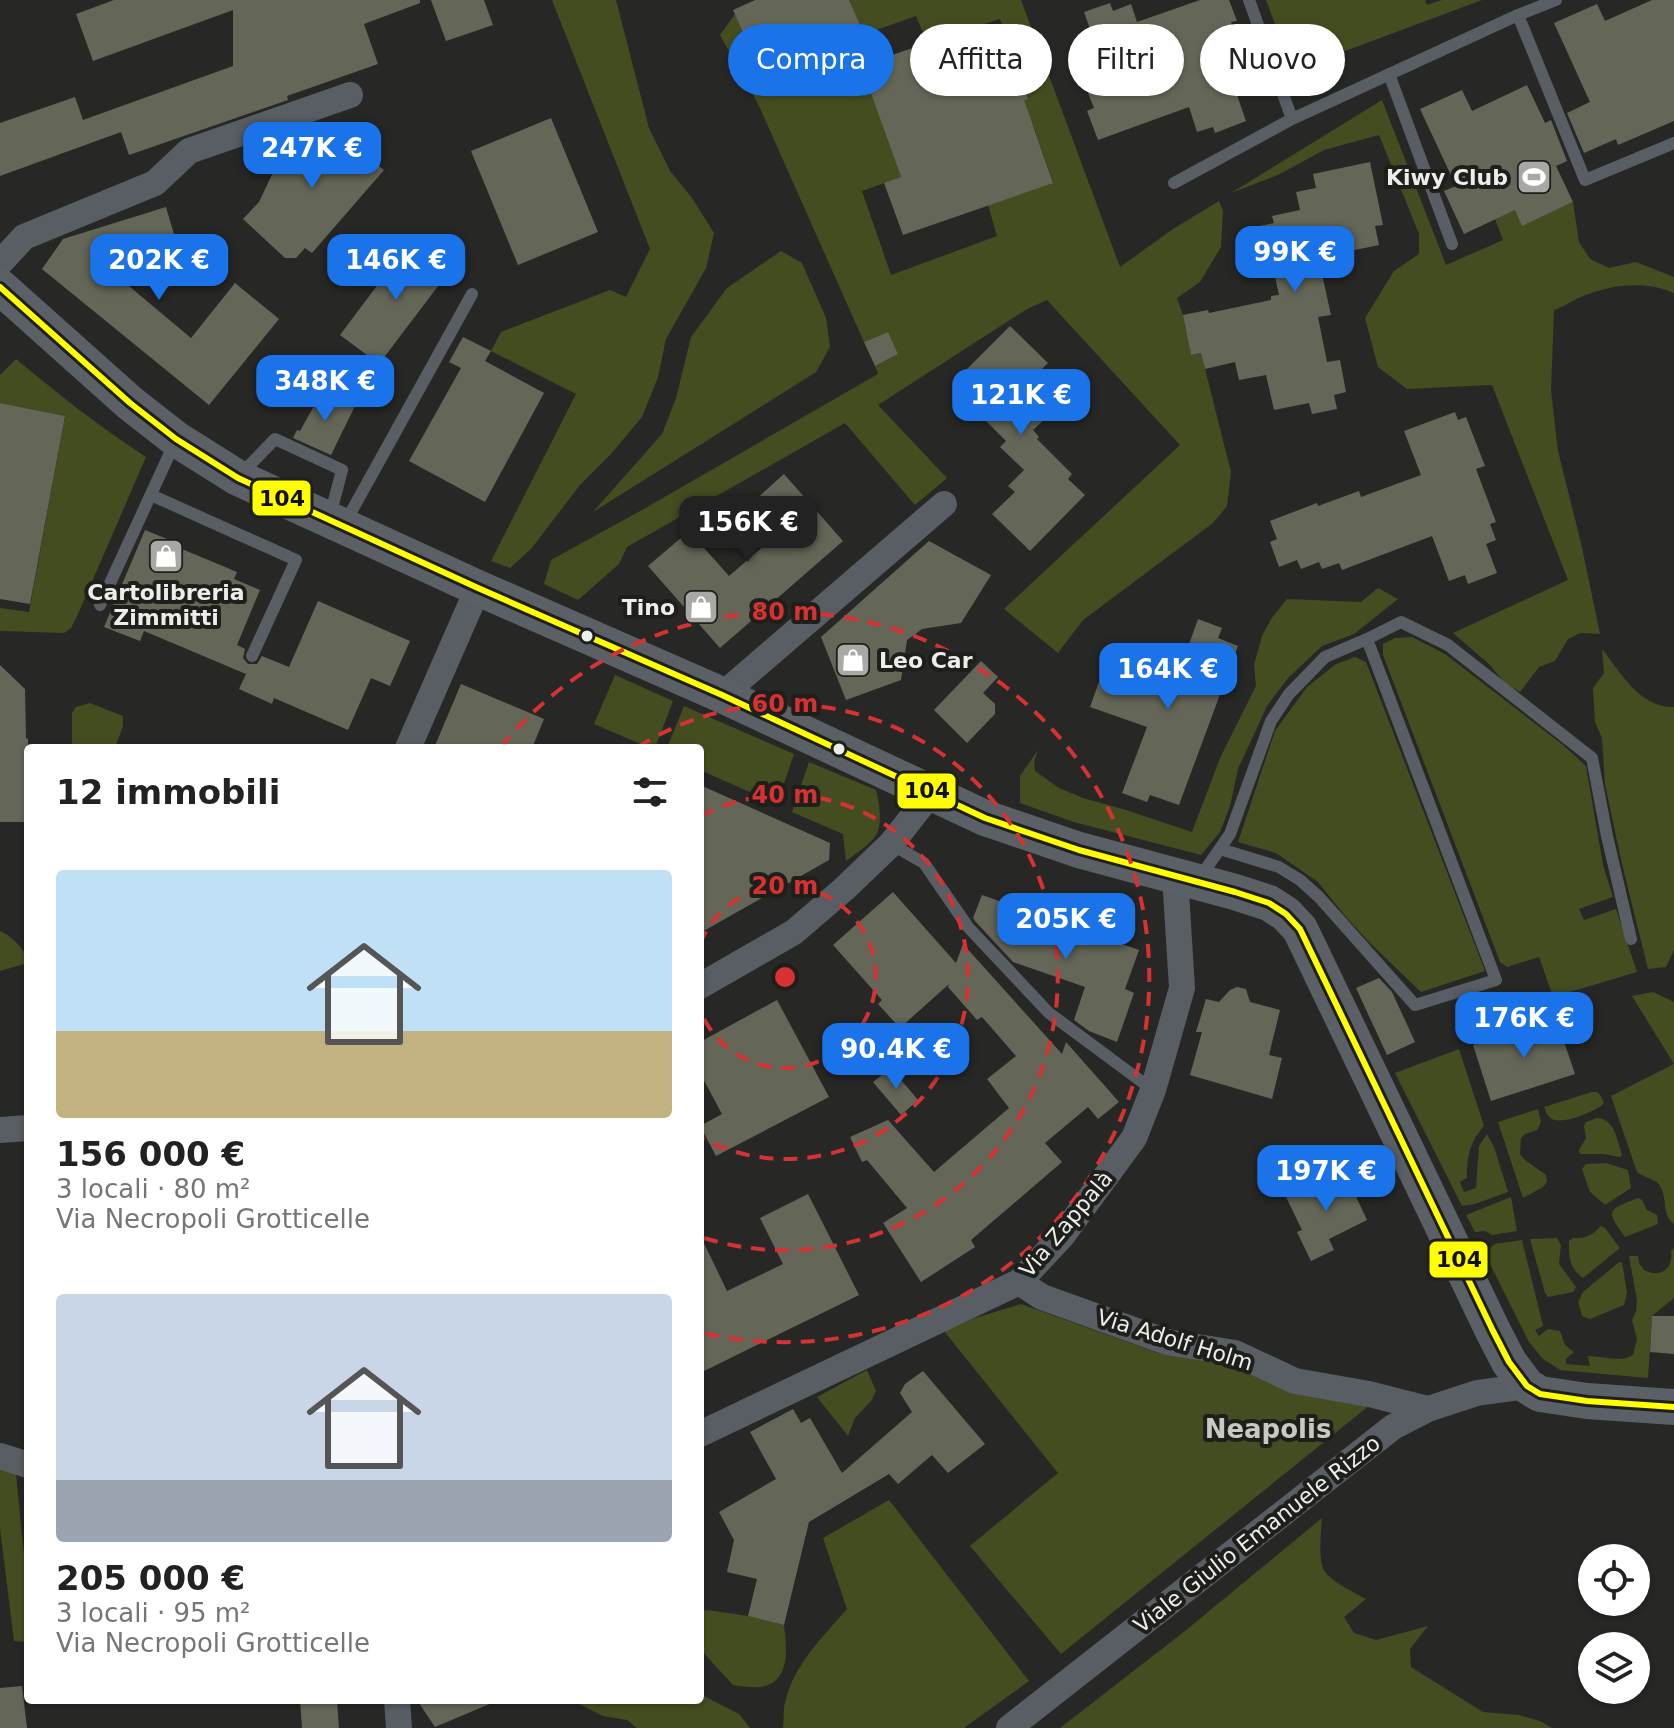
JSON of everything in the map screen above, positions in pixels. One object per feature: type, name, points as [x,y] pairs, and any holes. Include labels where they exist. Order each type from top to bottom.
[{"type":"main road","points":[[0,287],[130,403],[176,439],[238,478],[722,695],[985,818],[1079,850],[1235,892],[1269,903],[1286,914],[1300,929],[1493,1331],[1509,1362],[1527,1386],[1540,1394],[1666,1408]]},
{"type":"street","points":[[0,263],[24,237],[155,183],[189,151],[350,95]]},
{"type":"street","points":[[722,695],[944,504]]},
{"type":"street","points":[[410,744],[478,588]]},
{"type":"street","points":[[704,984],[794,932],[891,844],[931,793]]},
{"type":"street","name":"Via Zappalà","points":[[704,1432],[1019,1282],[1062,1236],[1134,1138],[1153,1090],[1182,988],[1186,879]]},
{"type":"street","points":[[0,1130],[24,1128]]},
{"type":"street","name":"Via Adolf Holm","points":[[1019,1282],[1042,1297],[1167,1342],[1235,1353],[1295,1381],[1369,1394],[1428,1409]]},
{"type":"street","name":"Viale Giulio Emanuele Rizzo","points":[[1009,1728],[1393,1427],[1428,1409],[1477,1393],[1527,1386]]},
{"type":"street","points":[[0,1456],[24,1464]]},
{"type":"street","points":[[397,1704],[399,1728]]},
{"type":"lane","points":[[1249,0],[1292,119]]},
{"type":"lane","points":[[1174,183],[1292,119],[1556,0]]},
{"type":"lane","points":[[1518,15],[1585,180],[1674,143]]},
{"type":"lane","points":[[1389,74],[1452,244]]},
{"type":"lane","points":[[336,523],[472,294]]},
{"type":"lane","points":[[100,605],[176,439]]},
{"type":"lane","points":[[238,478],[275,439],[342,470],[336,523]]},
{"type":"lane","points":[[151,495],[296,560],[252,656]]},
{"type":"lane","points":[[1186,879],[1220,849],[1230,834],[1271,721],[1297,686],[1325,657],[1401,622],[1448,645],[1592,758],[1631,939]]},
{"type":"lane","points":[[1220,849],[1279,867],[1300,880],[1319,897],[1415,1005],[1496,980],[1367,639]]},
{"type":"lane","points":[[891,844],[924,863],[968,927],[1049,1013],[1153,1090]]},
{"type":"green space","points":[[552,0],[616,0],[649,128],[670,171],[714,233],[706,268],[666,339],[658,377],[642,417],[580,485],[531,549],[510,568],[491,561],[576,394],[491,351],[501,332],[610,290],[626,297],[650,249]]},
{"type":"green space","points":[[849,0],[1021,0],[1030,24],[1002,24],[1000,19],[984,24],[919,24],[916,16],[893,24],[860,24]]},
{"type":"green space","points":[[1266,0],[1425,0],[1427,5],[1442,0],[1482,0],[1345,51],[1345,24],[1275,24]]},
{"type":"green space","points":[[735,14],[739,24],[728,24],[728,50],[720,35]]},
{"type":"green space","points":[[1052,84],[1120,267],[1219,201],[1223,211],[1221,247],[1200,282],[1177,298],[1191,355],[1201,353],[1231,472],[1227,506],[1213,523],[1083,620],[1058,653],[1004,609],[1180,445],[1047,300],[1027,309],[878,405],[947,478],[915,505],[845,423],[627,547],[619,564],[578,600],[544,584],[551,560],[878,374],[875,366],[898,354],[888,332],[864,342],[754,96],[872,96],[901,177],[862,191],[891,275],[997,236],[988,205],[1053,182],[1033,125],[1009,105],[1027,98],[1052,96]]},
{"type":"green space","points":[[1382,100],[1446,265],[1503,240],[1495,219],[1515,210],[1523,225],[1573,202],[1579,242],[1590,259],[1609,268],[1636,262],[1674,277],[1674,293],[1642,285],[1620,286],[1588,294],[1554,310],[1551,391],[1558,451],[1600,634],[1580,633],[1568,639],[1555,661],[1539,667],[1520,692],[1505,683],[1489,664],[1453,633],[1568,580],[1492,385],[1407,389],[1378,367],[1365,318],[1394,271],[1419,254],[1419,234],[1379,135],[1324,150],[1278,175],[1231,193]]},
{"type":"green space","points":[[781,251],[802,263],[826,318],[830,347],[816,372],[593,512],[662,434],[676,398],[691,337],[727,288]]},
{"type":"green space","points":[[16,359],[146,457],[78,614],[71,628],[64,633],[0,631],[0,608],[29,612],[65,416],[0,403],[0,375]]},
{"type":"green space","points":[[1378,588],[1398,599],[1354,634],[1322,646],[1288,678],[1267,706],[1238,769],[1230,806],[1220,832],[1201,855],[1074,822],[1020,803],[1020,776],[1038,750],[1035,771],[1059,788],[1192,832],[1220,758],[1256,686],[1254,665],[1262,636],[1271,619],[1287,599],[1361,602]]},
{"type":"green space","points":[[1412,637],[1445,654],[1586,766],[1603,865],[1613,897],[1579,909],[1584,920],[1616,909],[1637,972],[1553,997],[1539,957],[1507,967],[1500,962],[1383,655],[1383,644],[1395,638]]},
{"type":"green space","points":[[1602,649],[1641,695],[1662,706],[1674,707],[1674,950],[1666,967],[1648,969],[1605,784],[1602,738],[1595,722],[1593,688],[1604,673]]},
{"type":"green space","points":[[1355,657],[1366,662],[1485,971],[1421,992],[1368,941],[1318,882],[1276,853],[1238,842],[1275,731],[1307,687],[1336,664]]},
{"type":"green space","points":[[615,675],[673,701],[657,744],[641,744],[594,724]]},
{"type":"green space","points":[[90,703],[123,716],[116,744],[72,744],[72,713],[76,707]]},
{"type":"green space","points":[[684,706],[794,754],[777,804],[704,772],[704,744],[669,744]]},
{"type":"green space","points":[[809,762],[876,790],[880,812],[876,835],[846,861],[843,834],[792,812]]},
{"type":"green space","points":[[0,931],[24,952],[24,964],[0,971]]},
{"type":"green space","points":[[1653,992],[1674,1002],[1674,1064],[1632,996]]},
{"type":"green space","points":[[1459,1049],[1484,1126],[1470,1150],[1467,1178],[1460,1182],[1464,1192],[1476,1188],[1479,1146],[1487,1134],[1508,1192],[1462,1206],[1395,1073]]},
{"type":"green space","points":[[1674,1064],[1674,1224],[1667,1216],[1660,1186],[1637,1172],[1611,1096]]},
{"type":"green space","points":[[1597,1092],[1604,1103],[1580,1116],[1552,1119],[1544,1107]]},
{"type":"green space","points":[[1538,1109],[1541,1122],[1537,1130],[1521,1138],[1520,1154],[1546,1175],[1547,1182],[1523,1198],[1498,1122]]},
{"type":"green space","points":[[1597,1118],[1612,1126],[1622,1155],[1620,1157],[1580,1154],[1586,1138],[1584,1126]]},
{"type":"green space","points":[[1606,1163],[1628,1170],[1631,1188],[1605,1205],[1590,1192],[1582,1169],[1586,1164]]},
{"type":"green space","points":[[1511,1197],[1517,1231],[1492,1235],[1485,1231],[1475,1232],[1466,1215]]},
{"type":"green space","points":[[1638,1198],[1647,1210],[1657,1215],[1658,1224],[1625,1237],[1612,1212]]},
{"type":"green space","points":[[1601,1226],[1620,1248],[1583,1278],[1571,1262],[1569,1241],[1588,1236]]},
{"type":"green space","points":[[1557,1238],[1561,1245],[1559,1264],[1576,1287],[1573,1292],[1548,1297],[1530,1239]]},
{"type":"green space","points":[[1522,1240],[1543,1326],[1535,1330],[1539,1336],[1548,1329],[1560,1331],[1565,1345],[1574,1352],[1566,1359],[1566,1364],[1590,1366],[1588,1356],[1617,1359],[1633,1355],[1637,1339],[1632,1320],[1637,1300],[1629,1256],[1638,1256],[1644,1270],[1660,1273],[1668,1267],[1674,1248],[1674,1298],[1652,1316],[1648,1378],[1560,1370],[1543,1359],[1529,1342],[1484,1252],[1495,1244]]},
{"type":"green space","points":[[1622,1262],[1627,1293],[1624,1305],[1590,1319],[1582,1316],[1578,1302],[1583,1292]]},
{"type":"green space","points":[[1021,1304],[1161,1354],[1233,1362],[1370,1405],[1061,1654],[970,1546],[1058,1473],[944,1331]]},
{"type":"green space","points":[[867,1370],[876,1391],[855,1418],[848,1436],[817,1397]]},
{"type":"green space","points":[[0,1469],[16,1474],[24,1555],[24,1642],[14,1641],[0,1528]]},
{"type":"green space","points":[[889,1500],[1029,1681],[964,1728],[783,1728],[785,1703],[795,1676],[810,1652],[847,1609],[823,1538]]},
{"type":"green space","points":[[1322,1518],[1320,1552],[1324,1570],[1337,1582],[1366,1599],[1344,1617],[1354,1633],[1376,1640],[1428,1626],[1410,1649],[1411,1667],[1483,1712],[1519,1715],[1552,1728],[1060,1728],[1185,1631]]},
{"type":"green space","points":[[704,1610],[748,1616],[784,1625],[785,1664],[777,1679],[759,1687],[733,1685],[704,1653]]},
{"type":"green space","points":[[704,1696],[739,1714],[750,1728],[637,1728],[627,1720],[603,1716],[579,1704],[704,1704]]},
{"type":"building","points":[[114,0],[420,0],[420,3],[364,24],[378,64],[287,96],[288,100],[129,155],[121,132],[0,176],[0,123],[75,97],[83,120],[233,66],[233,10],[93,61],[76,14]]},
{"type":"building","points":[[431,0],[484,0],[493,25],[446,41]]},
{"type":"building","points":[[755,0],[849,0],[860,24],[739,24],[733,10]]},
{"type":"building","points":[[1200,0],[1229,0],[1237,21],[1232,24],[1200,24],[1200,96],[1237,96],[1246,121],[1215,133],[1213,127],[1197,132],[1189,107],[1098,140],[1087,111],[1094,108],[1089,96],[1184,96],[1184,24],[1088,24],[1084,12],[1110,3],[1113,11],[1131,4],[1137,22]]},
{"type":"building","points":[[1652,0],[1674,0],[1674,121],[1618,145],[1616,139],[1584,153],[1567,113],[1590,102],[1554,23],[1597,4],[1605,21]]},
{"type":"building","points":[[910,49],[910,96],[1027,96],[1028,99],[1024,100],[1053,183],[903,235],[884,183],[901,177],[872,96],[894,96],[894,54]]},
{"type":"building","points":[[1527,85],[1545,123],[1551,120],[1567,161],[1556,166],[1573,202],[1522,226],[1515,210],[1464,234],[1444,191],[1456,186],[1420,109],[1462,90],[1472,111]]},
{"type":"building","points":[[551,118],[598,232],[518,265],[471,151]]},
{"type":"building","points":[[341,127],[360,145],[361,151],[384,170],[312,253],[305,248],[296,258],[285,258],[243,219],[259,202],[288,141],[281,136],[300,129],[304,138]]},
{"type":"building","points":[[1370,162],[1383,225],[1375,226],[1379,245],[1326,256],[1329,273],[1322,274],[1331,315],[1318,317],[1327,362],[1340,360],[1346,392],[1334,395],[1337,409],[1312,414],[1309,403],[1274,410],[1266,375],[1239,380],[1235,362],[1205,369],[1201,353],[1191,355],[1183,315],[1208,310],[1209,313],[1271,300],[1271,296],[1279,295],[1269,250],[1255,253],[1250,228],[1274,223],[1272,216],[1300,210],[1296,192],[1316,188],[1313,174]]},
{"type":"building","points":[[166,207],[181,258],[117,276],[191,338],[235,283],[279,319],[209,405],[42,269],[63,239]]},
{"type":"building","points":[[412,239],[451,269],[379,364],[340,335]]},
{"type":"building","points":[[1010,326],[1048,363],[1027,384],[1038,396],[1035,398],[1051,413],[1033,430],[1039,437],[1037,439],[1072,474],[1068,479],[1085,495],[1030,551],[992,514],[1015,492],[1008,486],[1024,470],[1000,447],[1006,441],[968,403],[973,399],[955,381]]},
{"type":"building","points":[[888,332],[898,354],[875,366],[864,342]]},
{"type":"building","points":[[463,337],[491,351],[485,361],[544,393],[485,502],[409,461],[461,368],[449,362]]},
{"type":"building","points":[[323,390],[355,406],[331,455],[293,438]]},
{"type":"building","points":[[0,403],[65,416],[30,604],[0,599]]},
{"type":"building","points":[[1455,412],[1458,420],[1466,417],[1485,466],[1476,469],[1496,522],[1490,524],[1496,540],[1486,544],[1497,573],[1468,584],[1465,575],[1449,581],[1432,536],[1342,570],[1339,563],[1322,569],[1319,562],[1301,569],[1297,560],[1279,567],[1270,542],[1277,539],[1270,521],[1359,491],[1361,497],[1421,475],[1404,431]]},
{"type":"building","points":[[784,474],[843,541],[720,648],[648,566],[689,531],[729,576],[773,538],[746,508]]},
{"type":"building","points":[[145,530],[237,572],[234,579],[260,590],[237,645],[245,649],[243,658],[248,664],[257,664],[262,656],[289,667],[318,601],[410,641],[390,686],[371,678],[348,730],[274,698],[272,704],[239,689],[246,674],[144,631],[140,641],[104,627]]},
{"type":"building","points":[[929,541],[991,575],[961,623],[922,629],[907,640],[901,680],[846,700],[821,637]]},
{"type":"building","points":[[1198,619],[1222,628],[1218,638],[1238,646],[1179,805],[1150,795],[1147,802],[1122,793],[1147,727],[1090,707],[1105,665],[1113,668],[1119,653],[1178,675]]},
{"type":"building","points":[[981,661],[998,677],[983,693],[995,704],[995,714],[967,743],[934,710]]},
{"type":"building","points":[[0,665],[25,689],[28,744],[24,744],[24,822],[0,822]]},
{"type":"building","points":[[461,684],[544,719],[534,744],[436,744]]},
{"type":"building","points":[[704,787],[830,843],[829,860],[704,931]]},
{"type":"building","points":[[893,892],[956,963],[963,944],[1062,1054],[1066,1042],[1119,1102],[1098,1119],[1088,1107],[1045,1143],[1062,1162],[971,1240],[975,1247],[921,1282],[883,1223],[907,1208],[867,1160],[862,1162],[850,1137],[888,1120],[934,1172],[1009,1108],[987,1079],[1016,1056],[982,1017],[977,1020],[948,987],[949,984],[900,1028],[878,1004],[882,1000],[833,945]]},
{"type":"building","points":[[982,895],[1139,950],[1125,989],[1134,993],[1117,1042],[1089,1031],[1074,1020],[1085,987],[1013,962],[975,921],[973,918]]},
{"type":"building","points":[[1379,978],[1392,992],[1415,1042],[1387,1055],[1356,988]]},
{"type":"building","points":[[1237,987],[1246,989],[1250,1002],[1280,1010],[1269,1055],[1282,1058],[1272,1099],[1190,1075],[1202,1032],[1196,1032],[1206,999],[1219,1002]]},
{"type":"building","points":[[777,1000],[829,1097],[716,1156],[704,1134],[704,1124],[722,1114],[704,1080],[704,1040]]},
{"type":"building","points":[[1556,1018],[1575,1074],[1491,1101],[1473,1045]]},
{"type":"building","points":[[891,1068],[918,1100],[901,1115],[873,1082]]},
{"type":"building","points":[[1343,1169],[1367,1220],[1329,1239],[1334,1250],[1311,1261],[1297,1232],[1302,1230],[1286,1197]]},
{"type":"building","points":[[808,1194],[859,1295],[704,1371],[704,1243],[727,1291],[783,1264],[760,1218]]},
{"type":"building","points":[[1652,1316],[1674,1316],[1674,1354],[1650,1352]]},
{"type":"building","points":[[923,1371],[985,1444],[948,1473],[932,1455],[898,1484],[889,1474],[809,1522],[784,1625],[748,1616],[757,1579],[727,1572],[734,1540],[719,1512],[776,1479],[750,1432],[793,1409],[801,1423],[810,1418],[842,1473],[912,1412],[900,1393],[905,1384]]},
{"type":"building","points":[[22,1686],[27,1728],[0,1728],[0,1688]]},
{"type":"building","points":[[300,1704],[337,1704],[339,1728],[302,1728]]},
{"type":"building","points":[[420,1704],[490,1704],[435,1727]]},
{"type":"transit line","name":"104","points":[[0,287],[130,403],[176,439],[238,478],[722,695],[985,818],[1079,850],[1235,892],[1269,903],[1286,914],[1300,929],[1493,1331],[1509,1362],[1527,1386],[1540,1394],[1587,1401],[1674,1407]]},
{"type":"place","name":"Kiwy Club","points":[[1534,177]]},
{"type":"place","name":"Cartolibreria Zimmitti","points":[[166,556]]},
{"type":"place","name":"Tino","points":[[701,607]]},
{"type":"place","name":"Leo Car","points":[[853,660]]},
{"type":"district","name":"Neapolis","points":[[1268,1429]]}]
